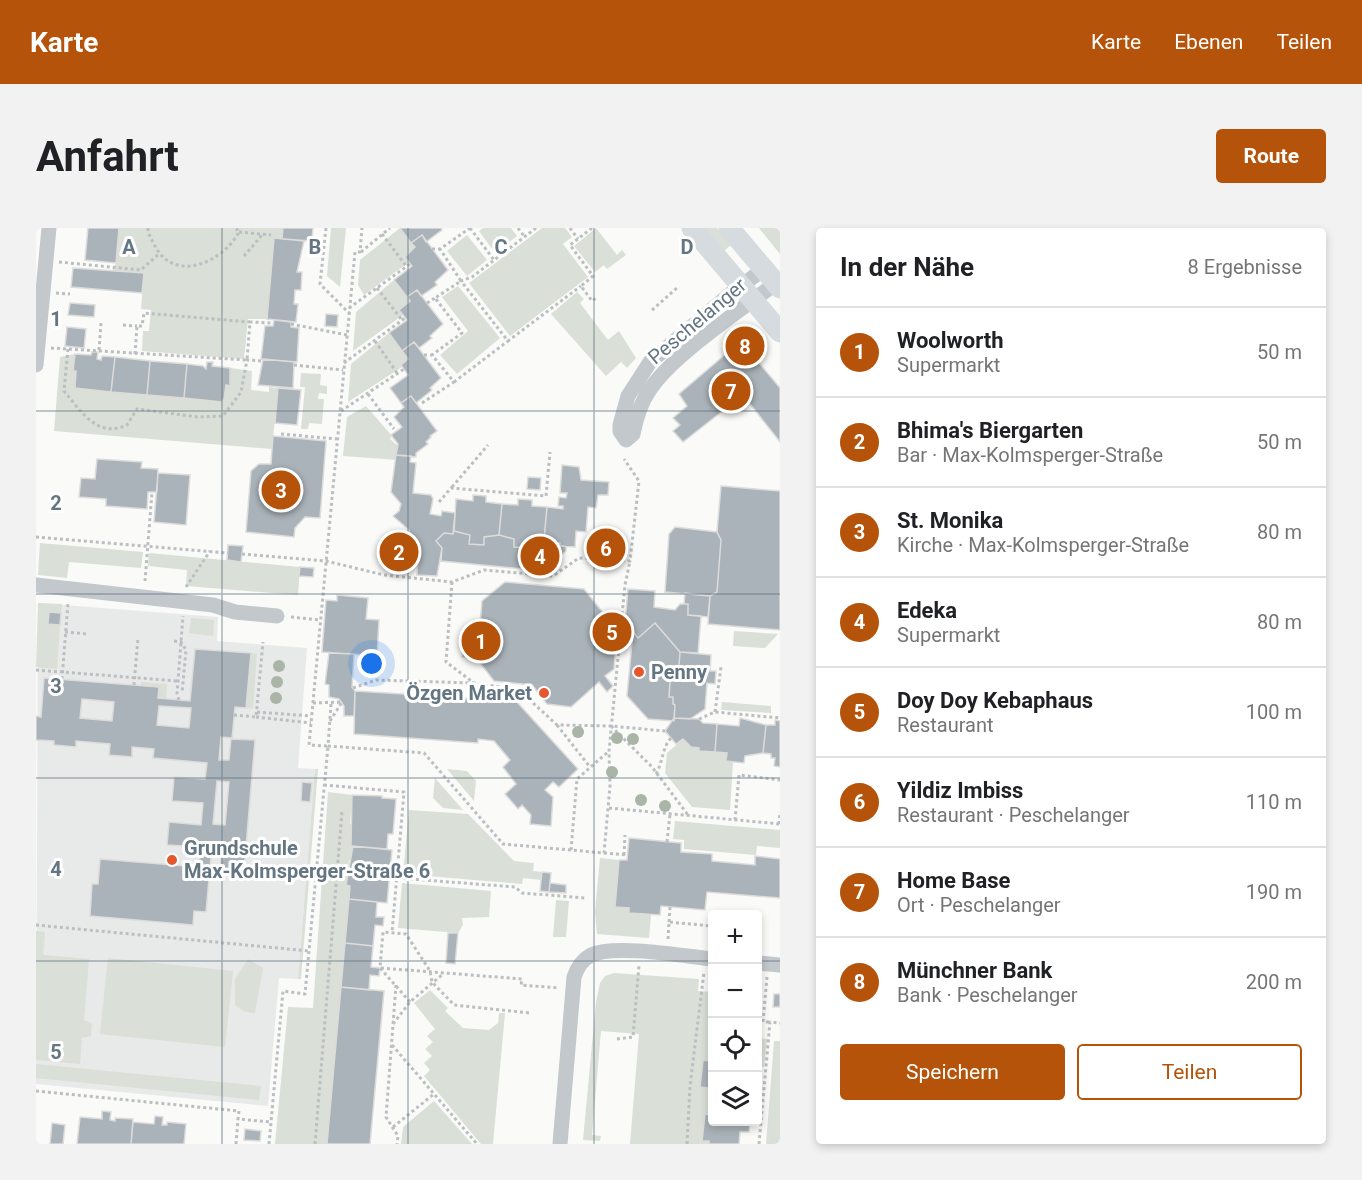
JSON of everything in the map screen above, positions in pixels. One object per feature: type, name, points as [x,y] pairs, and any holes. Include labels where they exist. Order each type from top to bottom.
[{"type":"main road","points":[[692,228],[780,332]]},
{"type":"main road","points":[[729,228],[773,280]]},
{"type":"street","points":[[36,365],[49,228]]},
{"type":"street","name":"Peschelanger","points":[[747,293],[649,390],[638,412],[633,434],[626,440],[620,431],[620,425],[628,396],[650,362],[747,293],[773,280]]},
{"type":"street","points":[[36,585],[69,591],[213,605],[235,612],[277,616]]},
{"type":"street","points":[[560,1144],[573,989],[578,967],[592,955],[609,951],[708,958]]},
{"type":"street","points":[[762,963],[780,964]]},
{"type":"path","points":[[148,228],[148,234],[159,254],[170,262],[183,266],[204,264],[225,251],[238,229],[271,235]]},
{"type":"path","points":[[326,228],[320,284],[349,313]]},
{"type":"path","points":[[360,252],[362,228]]},
{"type":"path","points":[[390,228],[360,252],[355,252],[309,745],[424,753],[503,844],[625,855],[625,835]]},
{"type":"path","points":[[432,249],[440,249],[470,228],[494,260]]},
{"type":"path","points":[[518,228],[525,236]]},
{"type":"path","points":[[427,303],[461,281],[472,277],[536,228]]},
{"type":"path","points":[[570,228],[578,239]]},
{"type":"path","points":[[422,403],[454,382],[593,276],[570,245],[592,228]]},
{"type":"path","points":[[244,256],[263,234]]},
{"type":"path","points":[[349,308],[409,266],[382,234]]},
{"type":"path","points":[[440,249],[461,281],[508,341]]},
{"type":"path","points":[[45,261],[141,270],[159,254]]},
{"type":"path","points":[[581,286],[592,301],[596,298]]},
{"type":"path","points":[[344,363],[404,319],[377,288]]},
{"type":"path","points":[[652,310],[677,288]]},
{"type":"path","points":[[424,355],[432,355],[462,333],[435,298]]},
{"type":"path","points":[[123,325],[142,327],[144,313],[273,323]]},
{"type":"path","points":[[68,349],[64,391],[85,417],[96,425],[114,429],[127,425],[137,409],[198,417],[223,416],[241,392],[247,360],[250,322]]},
{"type":"path","points":[[99,350],[102,323]]},
{"type":"path","points":[[291,324],[306,326],[322,332],[347,335]]},
{"type":"path","points":[[135,354],[136,326]]},
{"type":"path","points":[[375,341],[397,373]]},
{"type":"path","points":[[38,347],[262,362]]},
{"type":"path","points":[[432,355],[454,382]]},
{"type":"path","points":[[294,365],[343,370]]},
{"type":"path","points":[[340,412],[404,369]]},
{"type":"path","points":[[368,394],[394,429]]},
{"type":"path","points":[[280,434],[337,439]]},
{"type":"path","points":[[439,502],[488,446]]},
{"type":"path","points":[[451,488],[546,496],[550,452]]},
{"type":"path","points":[[604,853],[611,726],[625,585],[639,481],[624,459]]},
{"type":"path","points":[[144,598],[152,492]]},
{"type":"path","points":[[36,537],[228,553]]},
{"type":"path","points":[[179,700],[180,602],[210,551]]},
{"type":"path","points":[[242,554],[326,561],[384,575],[452,582],[484,570],[553,576],[579,558],[630,561]]},
{"type":"path","points":[[452,582],[446,662],[474,684]]},
{"type":"path","points":[[62,679],[69,591]]},
{"type":"path","points":[[277,616],[320,620]]},
{"type":"path","points":[[65,632],[87,634]]},
{"type":"path","points":[[134,685],[138,638]]},
{"type":"path","points":[[174,641],[181,642],[186,650],[182,693]]},
{"type":"path","points":[[256,717],[263,642]]},
{"type":"path","points":[[715,712],[722,667]]},
{"type":"path","points":[[36,670],[178,681]]},
{"type":"path","points":[[353,688],[376,680],[474,684],[519,690],[556,725],[590,767]]},
{"type":"path","points":[[313,703],[342,702],[329,722]]},
{"type":"path","points":[[269,1144],[283,992],[305,994],[331,704]]},
{"type":"path","points":[[257,712],[311,716]]},
{"type":"path","points":[[699,719],[715,712],[780,718]]},
{"type":"path","points":[[234,716],[311,723]]},
{"type":"path","points":[[556,725],[611,726],[665,731]]},
{"type":"path","points":[[611,726],[656,774],[688,815]]},
{"type":"path","points":[[656,774],[661,765],[665,744],[671,738]]},
{"type":"path","points":[[571,850],[577,779],[609,751]]},
{"type":"path","points":[[735,820],[739,776],[780,780]]},
{"type":"path","points":[[324,785],[404,792],[392,933]]},
{"type":"path","points":[[608,808],[780,824],[780,812]]},
{"type":"path","points":[[315,1144],[342,811]]},
{"type":"path","points":[[667,842],[670,814]]},
{"type":"path","points":[[398,878],[515,887],[522,892],[585,898]]},
{"type":"path","points":[[667,942],[670,907]]},
{"type":"path","points":[[669,922],[708,926]]},
{"type":"path","points":[[36,925],[309,951]]},
{"type":"path","points":[[410,1002],[381,968],[383,932],[406,934],[430,971],[432,982],[454,1005],[530,1013]]},
{"type":"path","points":[[617,1039],[633,1037],[640,952]]},
{"type":"path","points":[[687,1144],[690,1086],[708,964]]},
{"type":"path","points":[[381,968],[515,978],[522,979],[521,985],[573,989]]},
{"type":"path","points":[[393,1024],[410,1002],[445,973]]},
{"type":"path","points":[[396,983],[386,1118],[398,1136],[397,1144]]},
{"type":"path","points":[[766,990],[763,1022],[780,1023]]},
{"type":"path","points":[[759,1144],[770,1022]]},
{"type":"path","points":[[392,1045],[477,1144]]},
{"type":"path","points":[[36,1091],[238,1111],[236,1144]]},
{"type":"path","points":[[393,1127],[434,1094]]},
{"type":"path","points":[[238,1119],[271,1122]]},
{"type":"shaded area","points":[[119,228],[283,228],[282,239],[274,239],[267,319],[248,319],[244,359],[142,351],[143,331],[149,331],[151,310],[141,309],[144,274],[112,271],[116,263]]},
{"type":"shaded area","points":[[331,228],[346,228],[340,287],[327,276]]},
{"type":"shaded area","points":[[400,228],[415,247],[405,257],[409,262],[364,295],[358,285],[360,260]]},
{"type":"shaded area","points":[[483,228],[511,228],[517,236],[495,253],[479,231]]},
{"type":"shaded area","points":[[542,228],[565,228],[572,237],[563,244],[588,277],[510,336],[469,283]]},
{"type":"shaded area","points":[[596,228],[617,255],[622,250],[626,255],[607,269],[604,265],[595,272],[574,246]]},
{"type":"shaded area","points":[[702,228],[717,228],[731,245],[723,252]]},
{"type":"shaded area","points":[[759,228],[780,228],[780,254]]},
{"type":"shaded area","points":[[467,235],[487,260],[467,276],[447,251]]},
{"type":"shaded area","points":[[394,280],[410,301],[403,307],[403,315],[353,351],[356,312]]},
{"type":"shaded area","points":[[458,286],[500,338],[457,374],[440,355],[468,331],[442,297]]},
{"type":"shaded area","points":[[577,292],[584,299],[580,303],[608,340],[619,331],[636,358],[627,368],[621,362],[606,376],[551,314]]},
{"type":"shaded area","points":[[389,333],[408,359],[401,365],[402,367],[348,402],[351,364]]},
{"type":"shaded area","points":[[75,354],[73,370],[76,371],[76,388],[222,402],[226,385],[229,386],[230,368],[252,371],[251,390],[269,392],[269,387],[278,388],[272,449],[54,431],[60,357]]},
{"type":"shaded area","points":[[301,373],[321,374],[320,385],[327,386],[327,394],[319,393],[318,399],[324,399],[322,424],[309,423],[308,429],[301,429],[305,387],[300,387]]},
{"type":"shaded area","points":[[366,406],[392,436],[390,439],[399,447],[398,460],[343,456],[347,417]]},
{"type":"shaded area","points":[[40,543],[143,552],[141,568],[69,562],[67,578],[38,575]]},
{"type":"shaded area","points":[[149,553],[300,567],[298,595],[186,586],[187,570],[148,566]]},
{"type":"shaded area","name":"Grundschule Max-Kolmsperger-Straße 6","points":[[38,603],[218,617],[217,641],[307,648],[298,768],[315,769],[298,979],[279,978],[268,1106],[36,1084]]},
{"type":"shaded area","points":[[38,603],[62,604],[61,613],[49,612],[48,623],[60,625],[57,669],[36,667]]},
{"type":"shaded area","points":[[191,618],[214,620],[213,636],[189,633]]},
{"type":"shaded area","points":[[734,631],[778,634],[765,648],[733,646]]},
{"type":"shaded area","points":[[251,653],[257,654],[253,709],[246,708]]},
{"type":"shaded area","points":[[141,682],[167,684],[166,699],[158,698],[159,687],[141,686]]},
{"type":"shaded area","points":[[722,702],[771,706],[771,713],[721,710]]},
{"type":"shaded area","points":[[683,739],[691,747],[699,748],[699,751],[727,753],[727,761],[733,762],[730,810],[692,807],[665,773],[667,753]]},
{"type":"shaded area","points":[[315,769],[318,769],[301,979],[298,979]]},
{"type":"shaded area","points":[[447,769],[467,771],[476,781],[474,801]]},
{"type":"shaded area","points":[[435,778],[463,810],[443,808],[433,798]]},
{"type":"shaded area","points":[[328,792],[352,795],[350,824],[353,825],[352,860],[349,860],[346,885],[350,886],[327,1144],[275,1144],[288,1007],[313,1008]]},
{"type":"shaded area","points":[[409,810],[468,814],[514,861],[534,863],[533,871],[542,872],[541,880],[523,878],[522,884],[403,874]]},
{"type":"shaded area","points":[[675,821],[780,830],[780,848],[757,846],[756,855],[684,849],[684,840],[673,839]]},
{"type":"shaded area","points":[[600,858],[619,860],[615,906],[629,908],[629,913],[651,915],[649,938],[597,934],[595,912]]},
{"type":"shaded area","points":[[402,883],[491,891],[489,917],[462,918],[463,925],[458,933],[398,928]]},
{"type":"shaded area","points":[[556,900],[569,901],[566,937],[553,937]]},
{"type":"shaded area","points":[[36,931],[45,932],[43,955],[89,959],[84,1020],[92,1023],[91,1036],[82,1038],[80,1064],[36,1060]]},
{"type":"shaded area","points":[[108,958],[233,971],[225,1047],[100,1034]]},
{"type":"shaded area","points":[[248,959],[263,968],[255,1013],[245,1012],[235,1005],[235,979]]},
{"type":"shaded area","points":[[614,973],[699,979],[698,991],[708,992],[708,1061],[703,1061],[700,1087],[708,1088],[708,1114],[705,1114],[702,1140],[709,1141],[709,1144],[630,1144],[639,1034],[601,1031],[592,1135],[601,1136],[600,1141],[583,1140],[596,1002],[600,983],[605,976]]},
{"type":"shaded area","points":[[430,990],[448,1008],[445,1011],[463,1028],[489,1030],[498,1023],[499,1013],[505,1013],[493,1144],[481,1144],[424,1076],[430,1070],[424,1063],[432,1056],[425,1049],[433,1042],[427,1036],[435,1029],[414,1003]]},
{"type":"shaded area","points":[[762,1038],[767,1039],[764,1067],[762,1067]]},
{"type":"shaded area","points":[[774,1041],[780,1041],[780,1144],[766,1144]]},
{"type":"shaded area","points":[[36,1064],[261,1086],[259,1100],[36,1078]]},
{"type":"shaded area","points":[[434,1101],[472,1144],[401,1144],[403,1127]]},
{"type":"building","points":[[88,228],[119,228],[116,263],[85,260]]},
{"type":"building","points":[[283,228],[313,228],[312,241],[282,239]]},
{"type":"building","points":[[400,228],[441,228],[442,230],[426,242],[422,235],[411,243]]},
{"type":"building","points":[[422,235],[448,270],[435,282],[437,285],[421,296],[417,290],[407,297],[394,280],[412,266],[405,257],[415,247],[411,243]]},
{"type":"building","points":[[274,238],[304,241],[297,272],[302,272],[301,290],[295,290],[294,304],[298,304],[296,322],[267,319]]},
{"type":"building","points":[[73,268],[144,273],[142,293],[71,287]]},
{"type":"building","points":[[417,290],[443,324],[430,336],[432,338],[419,348],[414,342],[402,351],[389,333],[407,320],[399,310],[410,301],[407,297]]},
{"type":"building","points":[[70,303],[95,305],[94,317],[68,315]]},
{"type":"building","points":[[326,314],[338,315],[337,327],[325,326]]},
{"type":"building","points":[[274,320],[291,322],[291,327],[299,328],[297,362],[261,359],[265,326],[273,326]]},
{"type":"building","points":[[67,327],[86,329],[84,348],[65,346]]},
{"type":"building","points":[[741,341],[780,388],[780,442],[743,395],[683,442],[673,431],[680,425],[673,418],[687,406],[679,394]]},
{"type":"building","points":[[414,342],[441,378],[430,388],[432,390],[416,403],[411,396],[401,403],[390,388],[408,375],[401,365],[408,359],[402,351]]},
{"type":"building","points":[[92,352],[98,352],[97,359],[101,360],[102,356],[115,357],[111,392],[75,388],[76,371],[73,371],[75,354],[91,355]]},
{"type":"building","points":[[115,357],[150,361],[147,395],[111,392]]},
{"type":"building","points":[[263,359],[294,362],[293,388],[258,385]]},
{"type":"building","points":[[150,361],[187,364],[184,398],[147,395]]},
{"type":"building","points":[[207,362],[213,362],[212,366],[230,368],[230,386],[226,385],[224,399],[222,402],[184,398],[187,364],[203,366],[206,369]]},
{"type":"building","points":[[278,388],[301,390],[297,425],[275,423]]},
{"type":"building","points":[[411,396],[437,431],[430,436],[426,442],[428,444],[416,453],[416,457],[396,455],[398,444],[391,435],[402,427],[394,417],[404,407],[401,403]]},
{"type":"building","points":[[273,436],[326,441],[320,518],[305,517],[295,528],[294,537],[246,532],[251,471],[259,464],[271,464]]},
{"type":"building","points":[[396,455],[411,456],[410,462],[416,463],[413,493],[431,495],[433,499],[430,514],[441,516],[442,511],[455,513],[453,534],[444,533],[436,541],[442,548],[437,576],[417,575],[418,559],[403,543],[409,538],[409,530],[393,516],[399,511],[401,504],[391,492]]},
{"type":"building","points":[[97,459],[142,462],[141,468],[158,469],[157,492],[148,492],[147,509],[106,506],[106,499],[79,497],[81,478],[95,479]]},
{"type":"building","points":[[562,465],[579,467],[581,480],[609,482],[608,495],[598,495],[596,508],[588,507],[586,532],[576,531],[575,547],[560,546],[560,543],[554,543],[555,540],[544,539],[547,507],[563,509],[563,506],[558,506],[559,497],[566,498],[567,493],[560,493]]},
{"type":"building","points":[[158,473],[190,475],[186,525],[154,522]]},
{"type":"building","points":[[528,477],[541,478],[540,490],[527,489]]},
{"type":"building","points":[[721,486],[780,491],[780,630],[708,624],[710,596],[717,592],[721,540],[717,532]]},
{"type":"building","points":[[473,495],[486,496],[486,502],[502,504],[499,535],[484,537],[484,545],[469,544],[470,535],[454,531],[456,499],[473,501]]},
{"type":"building","points":[[518,499],[532,500],[532,506],[547,507],[544,539],[528,541],[528,548],[514,547],[514,539],[499,535],[502,504],[518,505]]},
{"type":"building","points":[[675,527],[717,532],[721,540],[717,592],[710,596],[665,592],[669,534]]},
{"type":"building","points":[[454,531],[470,535],[469,544],[484,545],[484,537],[499,535],[514,539],[514,547],[528,548],[528,541],[535,541],[535,538],[555,540],[554,543],[566,547],[566,551],[543,571],[441,561],[442,548],[436,541],[444,533],[453,534]]},
{"type":"building","points":[[228,545],[243,546],[241,562],[227,560]]},
{"type":"building","points":[[300,567],[314,568],[313,577],[299,576]]},
{"type":"building","points":[[505,582],[584,589],[617,630],[614,669],[605,676],[613,686],[607,692],[599,682],[571,707],[547,704],[532,685],[494,681],[477,659],[462,657],[463,647],[478,648],[482,601]]},
{"type":"building","points":[[628,589],[655,591],[654,607],[675,610],[680,604],[688,604],[688,615],[701,616],[698,653],[680,652],[655,623],[638,638],[625,622]]},
{"type":"building","points":[[685,593],[710,596],[708,617],[688,615],[688,604],[684,604]]},
{"type":"building","points":[[337,595],[368,598],[366,619],[379,620],[377,656],[322,652],[326,600],[337,601]]},
{"type":"building","points":[[49,612],[61,613],[60,625],[48,624]]},
{"type":"building","points":[[655,623],[680,652],[679,666],[671,666],[669,697],[673,697],[675,705],[674,721],[648,719],[627,696],[633,632],[638,638]]},
{"type":"building","points":[[195,649],[251,653],[246,708],[235,707],[232,739],[255,740],[244,871],[220,870],[222,848],[212,847],[210,868],[199,867],[201,847],[167,845],[169,822],[201,825],[203,803],[172,801],[174,777],[205,779],[207,763],[153,758],[154,749],[132,747],[132,757],[109,755],[110,744],[76,741],[76,747],[54,745],[54,741],[36,740],[36,716],[41,717],[44,678],[159,687],[158,698],[190,701]],"holes":[[[82,699],[114,702],[112,721],[80,718]],[[159,706],[191,708],[189,728],[157,725]],[[221,737],[231,738],[229,760],[219,760]],[[217,781],[229,782],[225,825],[213,824]]]},
{"type":"building","points":[[680,652],[711,655],[710,671],[716,671],[715,684],[707,683],[705,709],[690,719],[674,718],[675,705],[673,697],[669,697],[671,666],[679,666]]},
{"type":"building","points":[[329,653],[354,654],[352,687],[355,691],[354,716],[344,716],[344,706],[339,699],[329,697],[329,685],[325,684]]},
{"type":"building","points":[[355,691],[516,701],[578,769],[559,787],[553,782],[545,790],[553,797],[551,826],[530,824],[531,815],[522,805],[518,809],[505,794],[516,784],[503,767],[510,760],[494,741],[478,739],[478,743],[354,734]]},
{"type":"building","points":[[674,718],[699,719],[703,723],[717,724],[715,752],[699,751],[699,748],[691,747],[683,739],[676,744],[665,731]]},
{"type":"building","points":[[740,718],[766,725],[763,753],[745,756],[744,763],[726,761],[727,753],[715,752],[717,724],[739,726]]},
{"type":"building","points":[[775,720],[780,721],[780,767],[774,766],[775,758],[771,758],[771,754],[763,753],[766,725],[775,725]]},
{"type":"building","points":[[302,782],[312,783],[310,802],[301,801]]},
{"type":"building","points":[[352,795],[396,799],[393,834],[388,834],[387,849],[351,846]]},
{"type":"building","points":[[629,838],[681,843],[681,852],[712,854],[712,861],[755,865],[755,856],[780,859],[780,898],[707,892],[705,910],[661,906],[660,915],[629,913],[629,908],[615,907],[619,860],[627,860]]},
{"type":"building","points":[[353,846],[392,850],[387,903],[349,899],[350,886],[346,885]]},
{"type":"building","points":[[100,859],[210,868],[206,912],[194,911],[193,925],[90,916],[92,884],[98,884]]},
{"type":"building","points":[[542,872],[551,873],[549,892],[540,891]]},
{"type":"building","points":[[550,883],[566,885],[566,893],[549,892]]},
{"type":"building","points":[[349,899],[377,902],[376,917],[384,917],[383,926],[375,925],[373,946],[345,943]]},
{"type":"building","points":[[448,933],[458,933],[455,964],[446,963]]},
{"type":"building","points":[[345,943],[373,946],[371,967],[380,968],[379,976],[370,975],[369,990],[341,987]]},
{"type":"building","points":[[341,987],[384,991],[370,1144],[327,1144]]},
{"type":"building","points":[[774,994],[780,994],[780,1007],[773,1007]]},
{"type":"building","points":[[703,1060],[708,1061],[708,1088],[700,1087]]},
{"type":"building","points":[[102,1111],[111,1112],[110,1120],[133,1119],[131,1144],[77,1144],[80,1117],[102,1119]]},
{"type":"building","points":[[705,1114],[708,1114],[708,1126],[750,1126],[749,1132],[740,1132],[739,1144],[709,1144],[709,1141],[702,1141]]},
{"type":"building","points":[[155,1116],[163,1117],[162,1125],[167,1125],[167,1122],[186,1124],[184,1144],[131,1144],[133,1122],[154,1124]]},
{"type":"building","points":[[52,1123],[65,1125],[63,1144],[50,1144]]},
{"type":"building","points":[[245,1129],[261,1131],[260,1141],[244,1140]]},
{"type":"place","name":"Münchner Bank","points":[[745,346]]},
{"type":"place","name":"Home Base","points":[[731,391]]},
{"type":"place","name":"St. Monika","points":[[281,490]]},
{"type":"place","name":"Yildiz Imbiss","points":[[606,548]]},
{"type":"place","name":"Bhima's Biergarten","points":[[399,552]]},
{"type":"place","name":"Edeka","points":[[540,556]]},
{"type":"place","name":"Doy Doy Kebaphaus","points":[[612,632]]},
{"type":"place","name":"Woolworth","points":[[481,641]]},
{"type":"place","name":"Penny","points":[[639,672]]},
{"type":"place","name":"Özgen Market","points":[[544,693]]},
{"type":"place","name":"Grundschule Max-Kolmsperger-Straße 6","points":[[172,860]]}]
